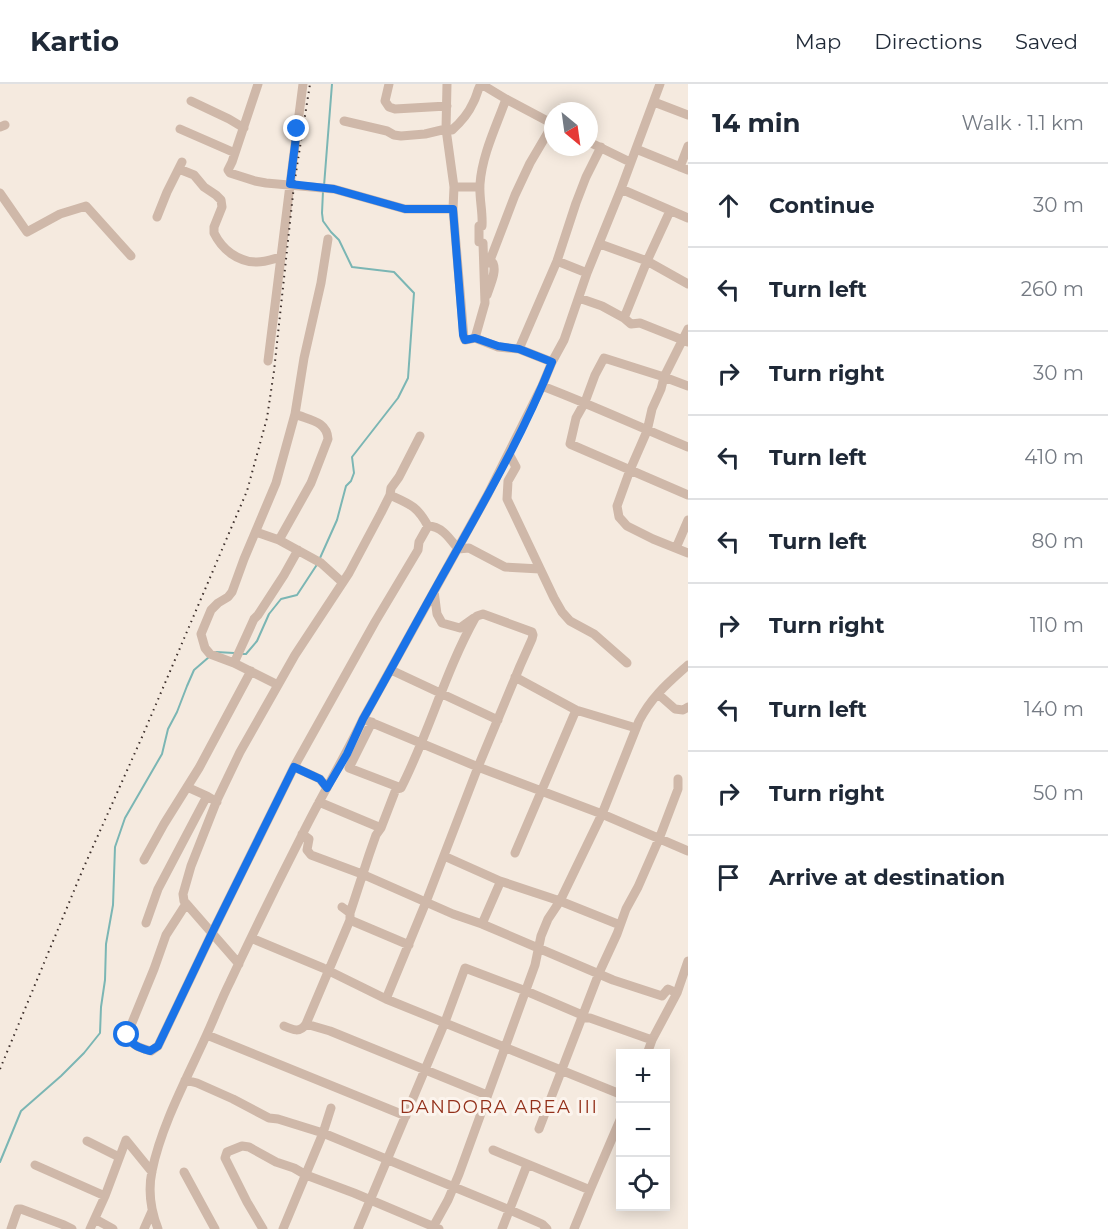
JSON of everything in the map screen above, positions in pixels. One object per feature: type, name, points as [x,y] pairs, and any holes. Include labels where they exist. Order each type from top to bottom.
[{"type":"street","points":[[268,361],[303,84]]},
{"type":"street","points":[[390,84],[385,101],[389,107],[395,109],[447,106]]},
{"type":"street","points":[[447,84],[446,129],[454,187],[453,209],[463,335],[465,340],[475,338],[498,346],[519,349],[552,362]]},
{"type":"street","points":[[401,788],[349,768],[391,670],[509,454],[564,339],[660,84]]},
{"type":"street","points":[[255,85],[244,128],[228,170],[230,173],[255,181],[326,188],[405,209],[453,209]]},
{"type":"street","points":[[344,122],[401,136],[453,130],[473,103],[481,85],[485,85],[544,119]]},
{"type":"street","points":[[475,338],[485,303],[486,262],[483,243],[479,242],[479,226],[482,226],[480,187],[484,159],[506,99]]},
{"type":"street","points":[[191,101],[244,128]]},
{"type":"street","points":[[654,102],[688,115]]},
{"type":"street","points":[[180,129],[235,153]]},
{"type":"street","points":[[486,262],[530,163],[544,139]]},
{"type":"street","points":[[598,146],[630,162]]},
{"type":"street","points":[[636,149],[684,168],[688,146]]},
{"type":"street","points":[[519,349],[557,261],[576,203],[601,147]]},
{"type":"street","points":[[157,217],[180,166],[194,175],[204,187],[221,200],[222,207],[213,233],[227,252],[256,262],[281,257]]},
{"type":"street","points":[[454,187],[480,187]]},
{"type":"street","points":[[621,189],[688,218]]},
{"type":"street","points":[[0,193],[27,232],[60,214],[86,206],[131,256]]},
{"type":"street","points":[[624,318],[670,211]]},
{"type":"street","points":[[278,685],[210,654],[202,642],[201,634],[211,610],[232,592],[276,483],[295,414],[305,349],[321,284],[328,239]]},
{"type":"street","points":[[600,244],[647,261],[688,284]]},
{"type":"street","points":[[557,261],[587,273]]},
{"type":"street","points":[[579,298],[602,306],[631,324],[640,323],[686,341]]},
{"type":"street","points":[[688,329],[686,341],[664,377],[647,430],[617,506],[619,516],[627,526],[688,553]]},
{"type":"street","points":[[688,386],[604,358],[576,418],[570,445],[688,495]]},
{"type":"street","points":[[542,386],[585,402],[688,447]]},
{"type":"street","points":[[279,540],[311,483],[328,439],[327,432],[322,425],[295,414]]},
{"type":"street","points":[[239,964],[184,901],[183,894],[192,866],[240,752],[295,654],[349,573],[390,495],[391,488],[420,436]]},
{"type":"street","points":[[509,454],[516,467],[508,481],[507,499],[554,598],[570,621],[594,634],[627,663]]},
{"type":"street","points":[[390,495],[413,505],[428,526]]},
{"type":"street","points":[[676,548],[688,520]]},
{"type":"street","points":[[428,526],[433,526],[446,533],[458,549]]},
{"type":"street","points":[[186,904],[166,935],[127,1035],[132,1043],[150,1051],[158,1046],[294,767],[418,550],[419,542],[428,526]]},
{"type":"street","points":[[256,532],[298,549],[321,563],[342,582]]},
{"type":"street","points":[[458,549],[469,548],[505,567],[540,569]]},
{"type":"street","points":[[234,663],[254,620],[298,549]]},
{"type":"street","points":[[386,999],[533,634],[483,614],[460,628],[442,623],[437,614],[434,591]]},
{"type":"street","points":[[284,1026],[299,1030],[306,1024],[328,972],[376,835],[396,789],[401,788],[422,744],[441,693],[466,635],[477,616]]},
{"type":"street","points":[[263,1229],[225,1158],[227,1152],[242,1146],[249,1147],[276,1162],[435,1228],[453,1187],[526,991],[548,919],[560,900],[602,814],[645,710],[651,700],[687,668]]},
{"type":"street","points":[[391,670],[498,720]]},
{"type":"street","points":[[144,860],[199,768],[251,671]]},
{"type":"street","points":[[515,677],[576,710],[636,728]]},
{"type":"street","points":[[658,694],[675,709],[683,710],[688,707]]},
{"type":"street","points":[[515,853],[576,710]]},
{"type":"street","points":[[368,720],[688,851]]},
{"type":"street","points":[[158,1229],[152,1211],[150,1186],[161,1140],[239,964],[302,834],[368,720]]},
{"type":"street","points":[[294,767],[320,779],[327,788]]},
{"type":"street","points":[[539,1129],[581,1016],[626,909],[659,839],[678,784],[688,793]]},
{"type":"street","points":[[187,787],[217,802]]},
{"type":"street","points":[[146,923],[158,889],[207,796]]},
{"type":"street","points":[[319,802],[381,828]]},
{"type":"street","points":[[302,834],[309,839],[307,850],[311,855],[362,874],[613,980],[662,996],[668,989],[677,993]]},
{"type":"street","points":[[444,856],[500,880],[560,900],[620,925]]},
{"type":"street","points":[[482,924],[500,880]]},
{"type":"street","points":[[347,913],[409,945]]},
{"type":"street","points":[[251,938],[323,968],[386,999],[616,1092]]},
{"type":"street","points":[[649,1049],[677,993],[688,961]]},
{"type":"street","points":[[358,1229],[445,1022],[465,968],[526,991],[581,1016],[652,1040]]},
{"type":"street","points":[[306,1024],[330,1031],[487,1095]]},
{"type":"street","points":[[207,1035],[406,1116]]},
{"type":"street","points":[[186,1080],[233,1099],[269,1118],[323,1133],[510,1210],[542,1224],[547,1229]]},
{"type":"street","points":[[294,1229],[284,1227],[331,1108]]},
{"type":"street","points":[[574,1229],[616,1131]]},
{"type":"street","points":[[90,1229],[126,1140],[152,1172]]},
{"type":"street","points":[[87,1141],[119,1156]]},
{"type":"street","points":[[493,1150],[590,1190]]},
{"type":"street","points":[[35,1165],[105,1196]]},
{"type":"street","points":[[502,1229],[527,1165]]},
{"type":"street","points":[[184,1172],[215,1229]]},
{"type":"street","points":[[11,1229],[18,1209],[21,1209],[72,1229]]},
{"type":"street","points":[[144,1229],[152,1211]]},
{"type":"street","points":[[95,1219],[113,1229]]},
{"type":"waterway","points":[[324,186],[332,84]]},
{"type":"waterway","points":[[320,558],[337,520],[346,486],[354,473],[352,457],[398,398],[408,378],[414,293],[394,272],[352,267],[339,240],[323,221],[323,191]]},
{"type":"waterway","points":[[243,654],[246,654],[257,641],[269,614],[281,599],[297,595],[318,563]]},
{"type":"waterway","points":[[216,652],[234,653]]},
{"type":"waterway","points":[[0,1162],[21,1111],[61,1076],[100,1033],[106,944],[113,905],[115,847],[125,818],[162,754],[168,729],[194,670],[209,657]]},
{"type":"railway","points":[[0,1069],[83,869],[247,491],[267,418],[294,185],[310,84]]},
{"type":"district","name":"DANDORA AREA III","points":[[499,1107]]},
{"type":"route","points":[[127,1035],[129,1041],[150,1051],[158,1046],[294,767],[320,779],[327,788],[488,494],[552,362],[519,349],[498,346],[475,338],[465,340],[453,209],[405,209],[334,189],[290,184],[297,129]]}]
